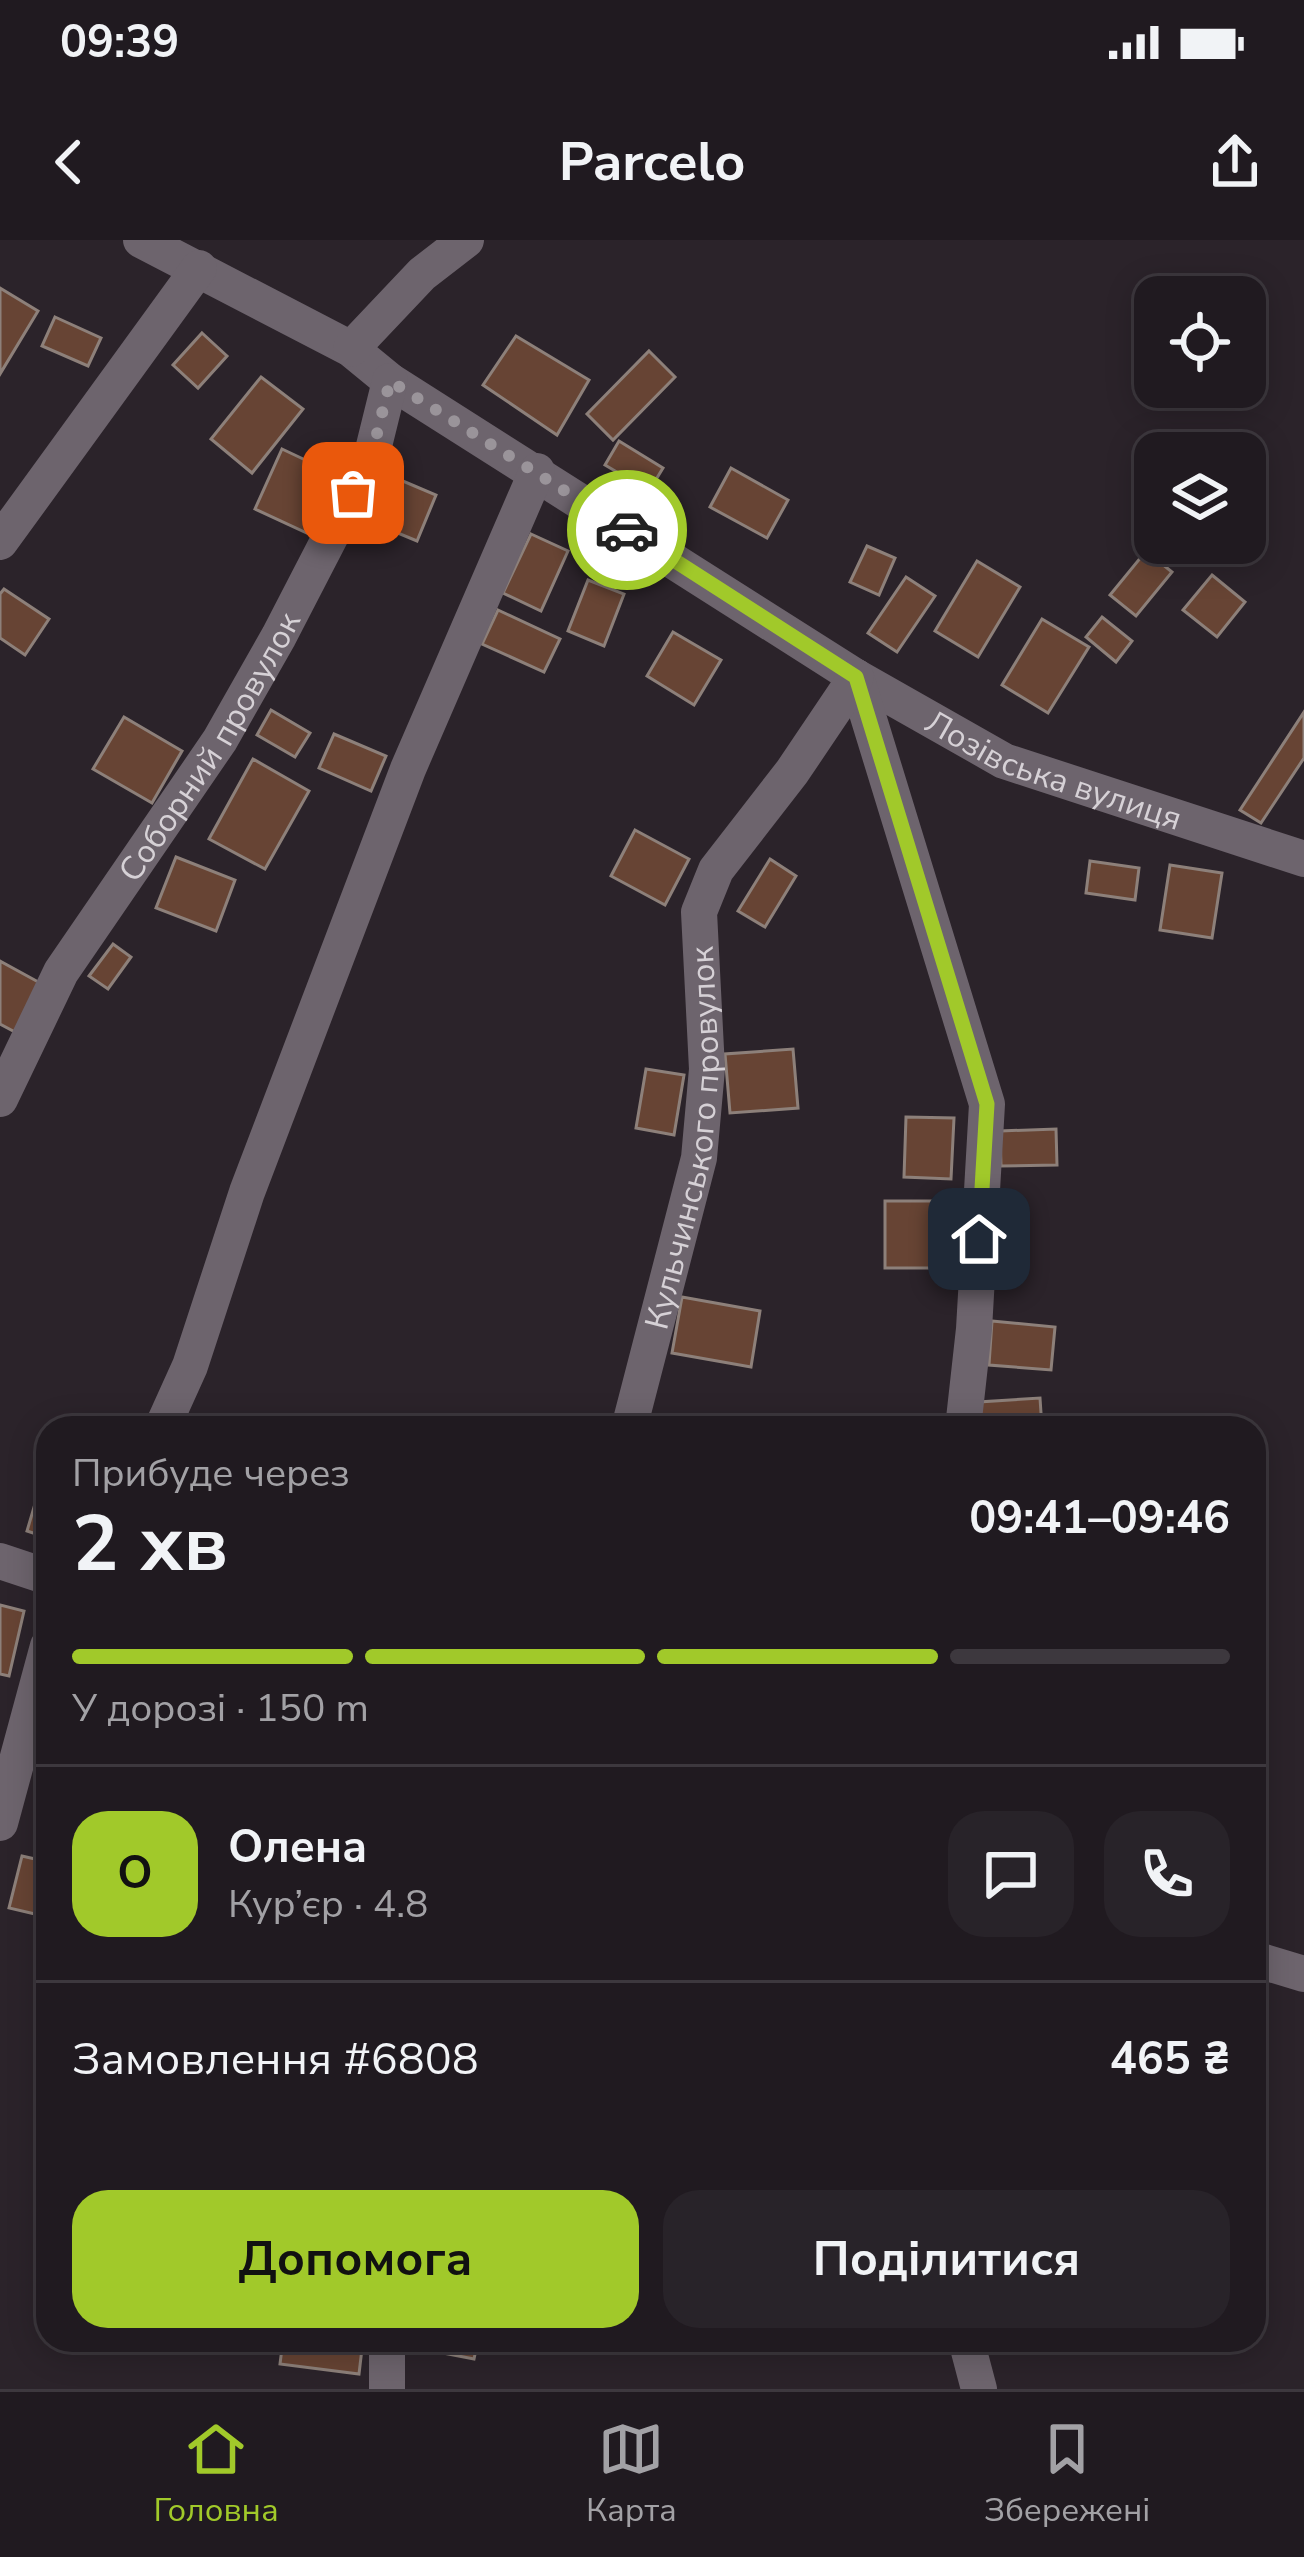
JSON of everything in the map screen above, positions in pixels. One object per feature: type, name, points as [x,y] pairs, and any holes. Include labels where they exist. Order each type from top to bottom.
[{"type":"street","name":"Лозівська вулиця","points":[[140,240],[351,349],[390,381],[856,677],[1004,761],[1304,859]]},
{"type":"street","points":[[351,349],[422,274],[466,240]]},
{"type":"street","points":[[0,542],[199,268]]},
{"type":"street","name":"Соборний провулок","points":[[0,1099],[62,973],[220,740],[279,636],[371,458],[390,381]]},
{"type":"street","points":[[168,1416],[190,1366],[247,1192],[408,770],[537,472]]},
{"type":"street","points":[[856,677],[987,1104],[964,1416]]},
{"type":"street","name":"Кульчинського провулок","points":[[632,1416],[699,1158],[707,1069],[699,912],[716,870],[792,772],[856,677]]},
{"type":"street","points":[[0,1562],[36,1573]]},
{"type":"street","points":[[0,1823],[36,1690]]},
{"type":"street","points":[[1266,1963],[1304,1974]]},
{"type":"street","points":[[387,2352],[387,2389]]},
{"type":"street","points":[[969,2352],[979,2389]]},
{"type":"building","points":[[0,288],[38,311],[0,374]]},
{"type":"building","points":[[55,317],[101,338],[88,366],[42,346]]},
{"type":"building","points":[[202,333],[227,356],[198,388],[173,365]]},
{"type":"building","points":[[516,336],[589,380],[557,435],[483,385]]},
{"type":"building","points":[[649,351],[675,377],[613,440],[587,414]]},
{"type":"building","points":[[261,377],[303,409],[252,473],[211,439]]},
{"type":"building","points":[[619,441],[663,468],[649,491],[605,465]]},
{"type":"building","points":[[282,449],[337,475],[309,534],[255,509]]},
{"type":"building","points":[[731,468],[788,500],[767,538],[710,507]]},
{"type":"building","points":[[391,476],[436,495],[417,541],[371,522]]},
{"type":"building","points":[[531,534],[568,551],[541,611],[503,593]]},
{"type":"building","points":[[867,546],[895,558],[879,595],[850,582]]},
{"type":"building","points":[[977,561],[1020,587],[978,657],[935,631]]},
{"type":"building","points":[[1135,564],[1162,564],[1172,572],[1136,616],[1110,595]]},
{"type":"building","points":[[1212,575],[1245,602],[1217,637],[1183,610]]},
{"type":"building","points":[[906,577],[935,596],[897,652],[868,633]]},
{"type":"building","points":[[588,580],[624,594],[604,646],[568,631]]},
{"type":"building","points":[[4,589],[49,619],[25,655],[0,638]]},
{"type":"building","points":[[498,610],[560,639],[544,672],[482,644]]},
{"type":"building","points":[[1102,617],[1132,641],[1116,662],[1086,637]]},
{"type":"building","points":[[1042,619],[1089,647],[1048,713],[1002,685]]},
{"type":"building","points":[[673,632],[721,660],[694,705],[647,676]]},
{"type":"building","points":[[271,710],[310,733],[295,757],[257,735]]},
{"type":"building","points":[[1304,712],[1304,758],[1261,823],[1240,810]]},
{"type":"building","points":[[124,717],[182,751],[152,803],[93,769]]},
{"type":"building","points":[[334,734],[386,756],[371,791],[319,768]]},
{"type":"building","points":[[253,759],[309,791],[265,869],[209,839]]},
{"type":"building","points":[[635,830],[689,859],[665,905],[611,876]]},
{"type":"building","points":[[176,857],[235,880],[216,931],[156,908]]},
{"type":"building","points":[[770,859],[796,876],[765,927],[738,911]]},
{"type":"building","points":[[1090,861],[1139,868],[1135,900],[1086,893]]},
{"type":"building","points":[[1170,865],[1222,873],[1212,938],[1160,930]]},
{"type":"building","points":[[113,944],[131,957],[108,989],[89,976]]},
{"type":"building","points":[[0,961],[42,984],[15,1032],[0,1024]]},
{"type":"building","points":[[793,1049],[798,1108],[730,1113],[725,1054]]},
{"type":"building","points":[[646,1069],[684,1075],[674,1135],[636,1128]]},
{"type":"building","points":[[906,1117],[954,1118],[951,1179],[904,1177]]},
{"type":"building","points":[[1056,1129],[1057,1165],[1001,1166],[1000,1131]]},
{"type":"building","points":[[885,1201],[958,1201],[958,1268],[885,1268]]},
{"type":"building","points":[[682,1297],[760,1311],[751,1367],[672,1353]]},
{"type":"building","points":[[992,1321],[1055,1327],[1051,1370],[989,1365]]},
{"type":"building","points":[[1040,1398],[1041,1416],[980,1416],[979,1402]]},
{"type":"building","points":[[36,1500],[36,1534],[27,1531]]},
{"type":"building","points":[[0,1605],[24,1611],[9,1676],[0,1674]]},
{"type":"building","points":[[22,1856],[36,1859],[36,1914],[9,1908]]},
{"type":"building","points":[[282,2352],[362,2352],[359,2374],[280,2364]]},
{"type":"building","points":[[438,2352],[475,2352],[474,2359]]},
{"type":"way so far","points":[[353,493],[371,458],[390,381],[627,530]]},
{"type":"route","points":[[627,530],[856,677],[987,1104],[979,1239]]}]
